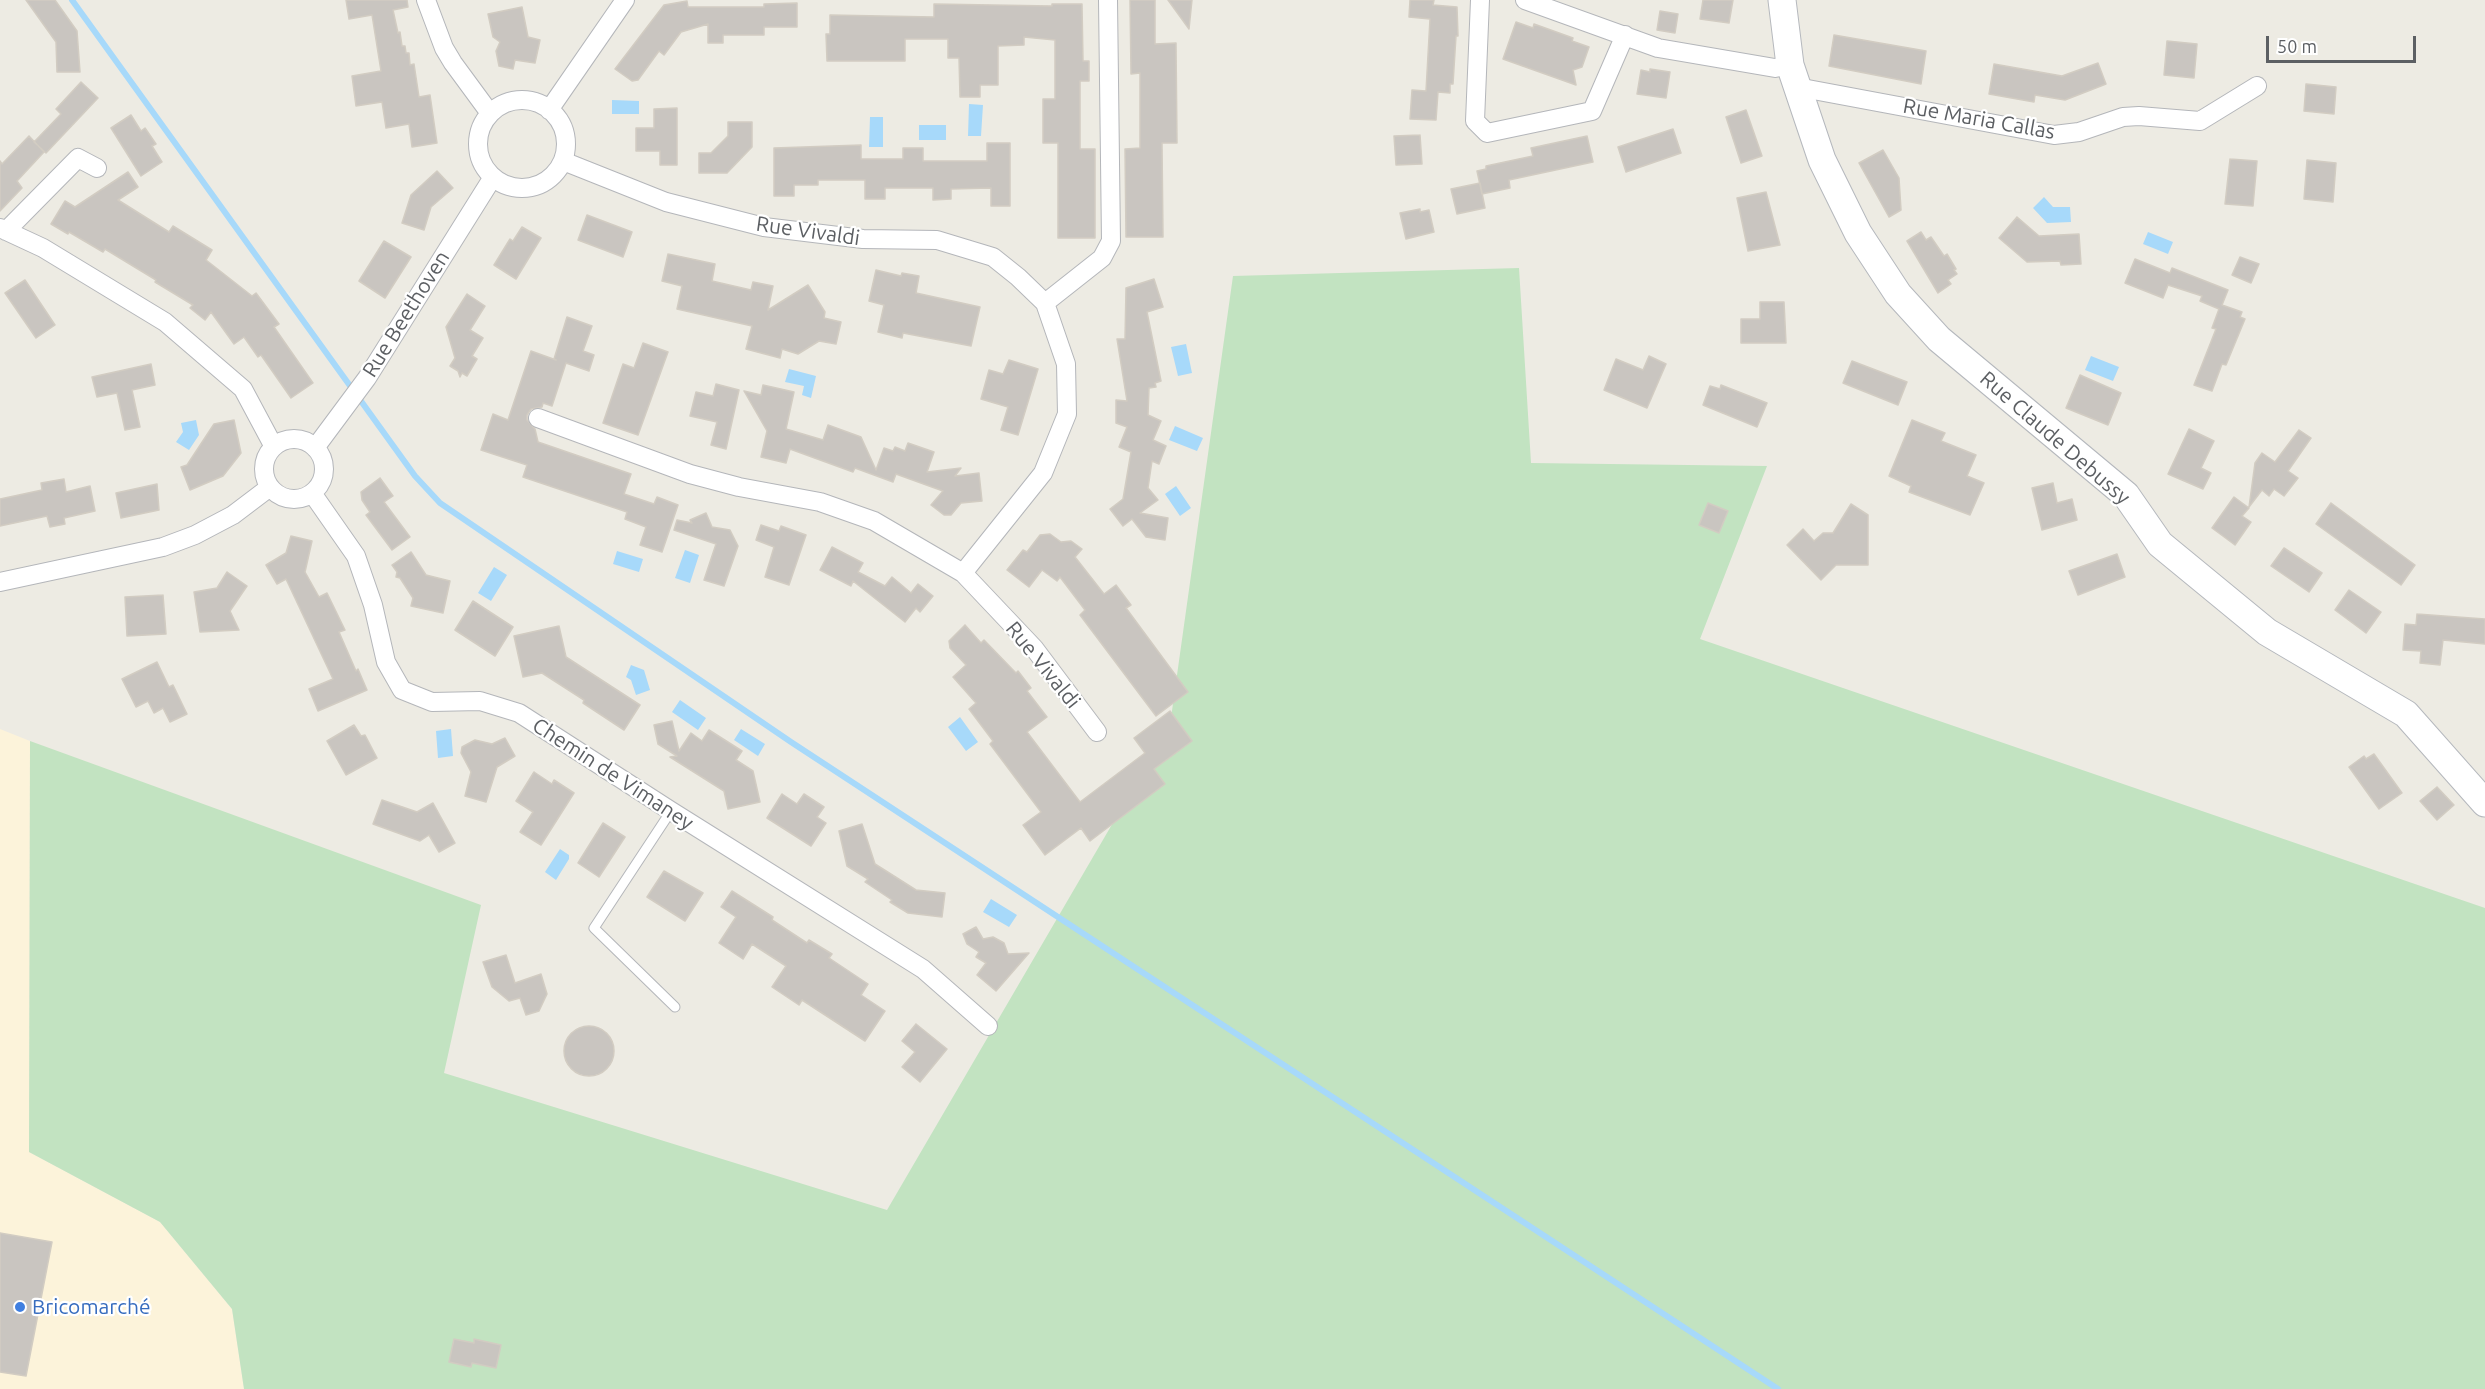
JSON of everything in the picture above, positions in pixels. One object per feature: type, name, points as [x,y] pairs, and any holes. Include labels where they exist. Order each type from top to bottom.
[{"type":"street","points":[[426,0],[448,56],[466,84],[489,112]]},
{"type":"street","points":[[549,110],[624,0]]},
{"type":"street","points":[[1045,303],[1102,258],[1111,241],[1108,0]]},
{"type":"street","points":[[1480,0],[1474,121],[1487,133],[1592,111],[1625,35]]},
{"type":"street","name":"Rue Maria Callas","points":[[1525,0],[1658,48],[1775,68],[1794,76],[2054,135],[2079,132],[2123,117],[2139,116],[2200,121],[2257,86]]},
{"type":"street","name":"Rue Claude Debussy","points":[[1782,0],[1794,76],[1822,160],[1858,233],[1898,294],[1939,339],[2126,495],[2160,544],[2259,624],[2406,714],[2485,803]]},
{"type":"street","points":[[527,100],[540,103],[549,110],[559,120],[566,143],[563,160],[548,179],[534,186],[520,188],[505,185],[493,177],[483,166],[478,152],[478,138],[489,112],[501,104],[527,100]]},
{"type":"street","points":[[97,168],[78,158],[3,229],[43,248],[165,322],[243,389],[274,447]]},
{"type":"street","name":"Rue Vivaldi","points":[[563,160],[666,202],[764,227],[863,239],[938,240],[993,257],[1045,303],[1066,364],[1067,414],[1043,473],[963,573]]},
{"type":"street","name":"Rue Beethoven","points":[[315,448],[352,401],[493,177]]},
{"type":"street","name":"Rue Vivaldi","points":[[538,418],[690,474],[820,502],[874,521],[963,573],[1034,648],[1097,732]]},
{"type":"street","points":[[290,440],[308,443],[315,448],[324,466],[319,485],[312,493],[295,499],[285,498],[270,488],[264,471],[268,454],[274,447],[290,440]]},
{"type":"street","points":[[0,582],[163,547],[195,535],[234,515],[270,488]]},
{"type":"street","name":"Chemin de Vimaney","points":[[312,493],[356,556],[373,605],[386,662],[402,690],[432,702],[480,701],[519,713],[923,969],[988,1026]]},
{"type":"lane","points":[[671,811],[594,928],[675,1007]]},
{"type":"shaded area","points":[[0,729],[30,741],[29,1152],[160,1222],[232,1309],[244,1389],[0,1389]]},
{"type":"green space","points":[[1519,268],[1531,463],[1767,466],[1700,639],[2485,908],[2485,1389],[244,1389],[232,1309],[160,1222],[29,1152],[30,741],[481,905],[444,1073],[887,1210],[1170,725],[1233,276]]},
{"type":"water","points":[[612,100],[639,101],[639,114],[612,114]]},
{"type":"water","points":[[969,104],[983,105],[981,136],[968,136]]},
{"type":"water","points":[[870,117],[883,117],[883,147],[869,147]]},
{"type":"water","points":[[919,125],[946,125],[946,140],[919,140]]},
{"type":"water","points":[[2044,197],[2053,207],[2070,207],[2071,222],[2047,223],[2033,208]]},
{"type":"water","points":[[2148,232],[2173,242],[2168,254],[2143,244]]},
{"type":"water","points":[[1186,344],[1192,373],[1178,376],[1171,347]]},
{"type":"water","points":[[2091,356],[2119,367],[2113,381],[2085,370]]},
{"type":"water","points":[[789,369],[816,376],[811,398],[802,395],[804,386],[785,382]]},
{"type":"water","points":[[196,420],[199,435],[189,450],[176,442],[183,432],[181,423]]},
{"type":"water","points":[[1175,426],[1203,438],[1197,451],[1169,440]]},
{"type":"water","points":[[1176,486],[1191,508],[1180,516],[1165,494]]},
{"type":"water","points":[[685,550],[699,555],[690,583],[675,578]]},
{"type":"water","points":[[617,551],[643,559],[639,572],[613,564]]},
{"type":"water","points":[[494,567],[507,575],[491,601],[478,593]]},
{"type":"water","points":[[631,665],[644,670],[650,690],[636,695],[631,680],[626,677]]},
{"type":"water","points":[[680,700],[706,718],[698,730],[672,712]]},
{"type":"water","points":[[960,717],[978,742],[966,751],[948,727]]},
{"type":"water","points":[[451,729],[453,756],[438,758],[436,731]]},
{"type":"water","points":[[741,729],[765,744],[758,756],[734,740]]},
{"type":"water","points":[[560,849],[569,855],[569,859],[556,880],[545,872]]},
{"type":"water","points":[[991,899],[1017,915],[1009,927],[983,912]]},
{"type":"building","points":[[26,0],[55,0],[77,31],[80,72],[57,72],[56,42]]},
{"type":"building","points":[[346,0],[407,0],[408,7],[393,10],[402,46],[405,46],[406,53],[409,53],[410,65],[414,64],[419,97],[430,95],[437,143],[412,147],[409,124],[386,128],[382,102],[356,106],[352,76],[381,71],[372,15],[349,19]]},
{"type":"building","points":[[1130,0],[1155,0],[1155,44],[1176,43],[1177,143],[1162,143],[1163,237],[1126,237],[1125,149],[1140,148],[1140,73],[1131,74]]},
{"type":"building","points":[[1168,0],[1192,0],[1189,29]]},
{"type":"building","points":[[1410,0],[1434,0],[1433,5],[1457,7],[1458,36],[1456,36],[1453,84],[1450,84],[1450,93],[1438,92],[1436,120],[1410,119],[1412,90],[1426,91],[1430,19],[1409,17]]},
{"type":"building","points":[[1703,0],[1733,0],[1729,23],[1700,19]]},
{"type":"building","points":[[687,1],[688,7],[764,7],[764,4],[797,3],[797,27],[764,27],[764,35],[723,35],[723,43],[708,43],[708,24],[681,32],[664,55],[659,51],[638,80],[632,81],[615,69],[664,5]]},
{"type":"building","points":[[934,4],[1052,6],[1052,4],[1082,4],[1083,61],[1089,61],[1089,81],[1080,81],[1080,149],[1095,149],[1095,238],[1058,238],[1058,143],[1043,143],[1043,99],[1055,99],[1055,40],[1024,37],[1024,45],[998,46],[998,85],[980,85],[980,97],[960,97],[959,58],[948,58],[948,39],[905,39],[905,61],[827,61],[826,34],[830,34],[830,15],[934,17]]},
{"type":"building","points":[[522,7],[528,37],[540,40],[535,63],[515,60],[513,69],[499,66],[496,51],[500,42],[493,37],[488,14]]},
{"type":"building","points":[[1660,11],[1678,14],[1675,33],[1657,30]]},
{"type":"building","points":[[1516,22],[1533,28],[1534,24],[1573,38],[1572,41],[1589,47],[1582,67],[1573,70],[1576,85],[1503,59]]},
{"type":"building","points":[[1834,35],[1926,51],[1921,84],[1829,66]]},
{"type":"building","points":[[2167,41],[2197,44],[2194,78],[2164,75]]},
{"type":"building","points":[[2098,63],[2106,84],[2065,100],[2035,95],[2034,102],[1989,94],[1994,64],[2062,76]]},
{"type":"building","points":[[1650,69],[1670,72],[1666,98],[1637,94],[1641,70],[1650,72]]},
{"type":"building","points":[[81,82],[98,98],[46,153],[34,142],[61,114],[56,109]]},
{"type":"building","points":[[2306,84],[2336,87],[2334,114],[2304,111]]},
{"type":"building","points":[[677,108],[677,165],[660,165],[660,151],[636,151],[636,128],[654,128],[654,109]]},
{"type":"building","points":[[1746,110],[1762,156],[1741,163],[1726,117]]},
{"type":"building","points":[[131,115],[141,131],[145,128],[156,144],[152,146],[162,162],[141,176],[111,128]]},
{"type":"building","points":[[728,122],[752,122],[752,147],[727,173],[699,173],[699,153],[711,153],[728,136]]},
{"type":"building","points":[[1673,129],[1681,153],[1626,172],[1618,147]]},
{"type":"building","points":[[1420,135],[1422,164],[1396,165],[1394,136]]},
{"type":"building","points":[[29,136],[44,152],[17,181],[22,188],[0,211],[0,161],[2,164]]},
{"type":"building","points":[[1587,136],[1593,162],[1509,180],[1510,188],[1482,194],[1477,171],[1486,169],[1486,166],[1533,156],[1531,148]]},
{"type":"building","points":[[987,143],[1010,143],[1010,206],[991,206],[991,188],[951,189],[951,199],[933,200],[933,188],[885,188],[885,199],[865,199],[865,180],[818,180],[818,185],[794,185],[794,196],[774,196],[774,148],[861,145],[861,159],[903,159],[903,148],[923,148],[923,161],[987,161]]},
{"type":"building","points":[[1883,150],[1899,178],[1901,210],[1889,217],[1859,163]]},
{"type":"building","points":[[2230,159],[2257,161],[2253,206],[2225,204]]},
{"type":"building","points":[[2307,160],[2336,163],[2333,202],[2304,199]]},
{"type":"building","points":[[437,171],[453,188],[431,207],[424,230],[402,223],[411,195]]},
{"type":"building","points":[[128,172],[138,187],[118,200],[169,232],[173,226],[212,250],[206,260],[252,296],[256,293],[279,324],[274,327],[313,383],[291,398],[261,355],[258,357],[244,337],[234,344],[211,312],[205,320],[190,308],[193,305],[155,282],[156,280],[105,249],[103,252],[51,224],[65,201],[75,207]]},
{"type":"building","points":[[1480,183],[1485,208],[1457,214],[1451,189]]},
{"type":"building","points":[[1766,192],[1780,245],[1748,251],[1737,198]]},
{"type":"building","points":[[1420,209],[1420,212],[1429,210],[1434,232],[1406,239],[1400,213]]},
{"type":"building","points":[[587,215],[632,232],[623,257],[578,240]]},
{"type":"building","points":[[2017,217],[2039,236],[2079,234],[2081,264],[2061,265],[2060,261],[2027,262],[1999,238]]},
{"type":"building","points":[[522,227],[541,238],[516,279],[494,265],[510,239],[513,241]]},
{"type":"building","points":[[1921,232],[1926,240],[1931,237],[1944,256],[1947,254],[1956,269],[1954,270],[1957,274],[1948,280],[1951,284],[1938,293],[1907,241]]},
{"type":"building","points":[[384,241],[411,257],[385,298],[359,281]]},
{"type":"building","points":[[668,254],[715,264],[712,281],[751,290],[753,282],[773,286],[768,310],[808,285],[825,312],[824,318],[841,322],[836,344],[819,341],[798,354],[782,349],[780,358],[746,349],[752,326],[677,309],[682,286],[662,281]]},
{"type":"building","points":[[2240,257],[2259,264],[2251,283],[2232,275]]},
{"type":"building","points":[[2135,259],[2170,273],[2172,268],[2228,290],[2222,305],[2242,312],[2240,317],[2245,319],[2226,365],[2222,364],[2212,391],[2194,385],[2216,329],[2212,328],[2219,309],[2200,301],[2202,296],[2168,285],[2163,298],[2125,283]]},
{"type":"building","points":[[876,270],[901,276],[902,273],[919,276],[916,293],[980,307],[971,346],[903,333],[902,338],[878,332],[884,305],[869,301]]},
{"type":"building","points":[[1154,279],[1163,307],[1147,312],[1161,381],[1155,383],[1156,387],[1149,388],[1148,415],[1161,421],[1153,440],[1166,446],[1159,464],[1152,461],[1148,488],[1158,500],[1140,513],[1168,518],[1165,540],[1146,537],[1132,519],[1123,526],[1110,509],[1123,499],[1131,452],[1119,447],[1127,427],[1116,423],[1116,400],[1127,401],[1117,339],[1125,339],[1126,288]]},
{"type":"building","points":[[25,280],[55,325],[36,338],[5,293]]},
{"type":"building","points":[[467,294],[485,306],[470,330],[483,338],[472,356],[477,359],[467,376],[462,373],[460,377],[458,371],[450,366],[455,358],[446,327]]},
{"type":"building","points":[[1760,302],[1784,302],[1786,343],[1741,343],[1741,319],[1760,319]]},
{"type":"building","points":[[567,317],[592,326],[583,351],[594,355],[589,371],[566,363],[552,406],[543,403],[542,407],[531,409],[527,420],[535,429],[538,442],[631,474],[624,494],[654,504],[657,497],[678,505],[662,552],[640,545],[646,527],[625,519],[627,512],[523,477],[527,465],[481,450],[493,414],[508,420],[531,351],[556,360],[554,359]]},
{"type":"building","points":[[643,343],[668,352],[638,435],[603,423],[623,364],[634,368]]},
{"type":"building","points":[[1649,356],[1666,364],[1647,408],[1604,390],[1616,359],[1643,370]]},
{"type":"building","points":[[1009,360],[1038,369],[1018,435],[1001,430],[1008,407],[981,399],[989,370],[1003,374]]},
{"type":"building","points":[[1852,361],[1907,382],[1898,405],[1843,383]]},
{"type":"building","points":[[151,364],[155,385],[132,390],[140,427],[125,430],[117,393],[97,397],[92,377]]},
{"type":"building","points":[[2080,375],[2121,393],[2108,425],[2066,408]]},
{"type":"building","points":[[716,384],[739,390],[726,449],[711,445],[717,422],[690,416],[696,392],[713,396]]},
{"type":"building","points":[[763,385],[794,392],[786,429],[823,440],[828,425],[861,437],[876,470],[884,448],[893,451],[895,447],[905,451],[908,443],[934,452],[927,472],[961,468],[955,476],[979,473],[982,501],[961,503],[951,515],[944,515],[931,505],[943,491],[896,474],[893,482],[855,468],[853,472],[790,449],[786,463],[761,457],[767,431],[744,391],[761,395]]},
{"type":"building","points":[[1721,385],[1767,403],[1757,427],[1703,405],[1710,386],[1720,389]]},
{"type":"building","points":[[234,420],[241,453],[223,476],[190,490],[181,467],[187,465],[214,424]]},
{"type":"building","points":[[1912,420],[1945,433],[1941,441],[1976,455],[1967,476],[1984,483],[1970,515],[1909,492],[1911,486],[1889,476]]},
{"type":"building","points":[[2189,429],[2214,441],[2201,468],[2211,473],[2203,489],[2168,474]]},
{"type":"building","points":[[2299,430],[2311,438],[2288,471],[2298,478],[2284,496],[2274,489],[2269,496],[2262,490],[2249,507],[2255,463],[2262,453],[2275,462]]},
{"type":"building","points":[[380,478],[393,496],[384,502],[410,537],[392,550],[366,515],[370,512],[362,500],[361,492]]},
{"type":"building","points":[[64,479],[66,492],[90,486],[95,511],[64,518],[65,524],[50,527],[47,516],[0,526],[0,499],[42,490],[41,483]]},
{"type":"building","points":[[2053,483],[2057,503],[2072,499],[2077,520],[2042,530],[2032,488]]},
{"type":"building","points":[[157,484],[159,510],[121,518],[116,493]]},
{"type":"building","points":[[2234,497],[2249,508],[2242,516],[2251,522],[2235,545],[2212,528]]},
{"type":"building","points":[[1708,503],[1728,511],[1719,533],[1699,525]]},
{"type":"building","points":[[2331,503],[2415,565],[2401,585],[2316,524]]},
{"type":"building","points":[[1851,504],[1868,515],[1868,565],[1836,565],[1821,580],[1787,545],[1803,529],[1814,541],[1823,533],[1833,533]]},
{"type":"building","points":[[706,513],[712,527],[730,530],[738,546],[724,586],[704,580],[716,544],[674,530],[677,520],[692,523],[690,520]]},
{"type":"building","points":[[761,525],[779,531],[781,526],[806,535],[789,585],[765,577],[774,547],[756,540]]},
{"type":"building","points":[[1050,534],[1061,542],[1071,541],[1082,549],[1075,557],[1104,594],[1116,585],[1131,605],[1126,608],[1188,692],[1156,716],[1080,615],[1085,610],[1060,577],[1057,581],[1042,570],[1029,587],[1007,570],[1023,550],[1027,552],[1040,535]]},
{"type":"building","points":[[291,536],[312,541],[305,572],[319,597],[327,593],[345,630],[339,632],[367,690],[318,711],[309,689],[333,679],[286,579],[277,584],[266,565],[286,553]]},
{"type":"building","points":[[832,547],[863,563],[858,572],[885,586],[892,577],[911,593],[918,584],[933,596],[920,612],[916,608],[905,622],[853,581],[851,586],[820,570]]},
{"type":"building","points":[[2284,548],[2322,573],[2309,592],[2271,566]]},
{"type":"building","points":[[411,552],[426,575],[450,581],[443,613],[411,606],[413,598],[400,578],[396,577],[397,572],[392,565]]},
{"type":"building","points":[[2117,554],[2125,577],[2078,595],[2069,571]]},
{"type":"building","points":[[227,572],[247,586],[230,611],[239,630],[200,632],[194,592],[217,588]]},
{"type":"building","points":[[2349,590],[2381,612],[2366,633],[2335,610]]},
{"type":"building","points":[[163,595],[166,634],[127,636],[125,597]]},
{"type":"building","points":[[473,601],[513,627],[495,656],[455,630]]},
{"type":"building","points":[[2417,614],[2485,619],[2485,644],[2443,640],[2440,665],[2420,663],[2421,651],[2403,650],[2405,624],[2416,625]]},
{"type":"building","points":[[965,625],[981,643],[984,640],[1016,673],[1018,671],[1031,688],[1027,691],[1047,717],[1027,732],[1080,802],[1145,753],[1134,738],[1170,711],[1192,741],[1154,769],[1165,784],[1090,841],[1081,828],[1045,855],[1023,825],[1041,812],[990,744],[993,741],[969,709],[976,703],[953,677],[966,665],[950,648],[949,641]]},
{"type":"building","points":[[559,626],[566,657],[640,705],[624,730],[583,703],[584,700],[542,673],[523,677],[514,636]]},
{"type":"building","points":[[157,662],[169,687],[173,685],[187,714],[170,722],[163,708],[154,713],[148,701],[136,707],[122,679]]},
{"type":"building","points":[[672,721],[679,751],[691,733],[702,741],[709,730],[742,751],[736,760],[753,771],[760,802],[728,809],[724,791],[670,757],[677,756],[658,744],[654,725]]},
{"type":"building","points":[[354,725],[361,736],[365,735],[377,758],[346,775],[327,741]]},
{"type":"building","points":[[505,738],[515,756],[497,767],[486,802],[465,796],[471,772],[461,753],[462,747],[475,740],[492,744]]},
{"type":"building","points":[[2374,754],[2402,793],[2379,809],[2349,767],[2364,756],[2366,759]]},
{"type":"building","points":[[534,772],[552,784],[554,780],[574,793],[541,845],[520,832],[533,812],[516,801]]},
{"type":"building","points":[[2437,787],[2454,805],[2437,820],[2420,801]]},
{"type":"building","points":[[782,794],[797,804],[804,794],[824,807],[817,817],[826,823],[811,846],[767,818]]},
{"type":"building","points":[[382,800],[417,812],[433,803],[455,843],[439,852],[429,835],[420,841],[373,824]]},
{"type":"building","points":[[603,823],[625,837],[599,877],[578,863]]},
{"type":"building","points":[[862,824],[875,864],[916,890],[945,893],[942,917],[908,913],[865,882],[868,879],[847,866],[839,831]]},
{"type":"building","points":[[664,871],[703,893],[685,921],[647,897]]},
{"type":"building","points":[[732,891],[773,917],[772,920],[807,943],[809,940],[832,954],[829,958],[868,984],[861,995],[885,1011],[865,1041],[802,1000],[799,1005],[772,987],[786,966],[752,944],[743,959],[719,943],[736,917],[721,907]]},
{"type":"building","points":[[976,927],[983,939],[993,937],[1004,943],[1008,954],[1029,953],[996,991],[977,975],[986,963],[976,957],[979,952],[967,944],[963,934]]},
{"type":"building","points":[[506,955],[515,983],[541,974],[547,994],[539,1011],[526,1015],[520,998],[509,1001],[492,987],[483,962]]},
{"type":"building","points":[[916,1024],[947,1049],[920,1082],[902,1067],[915,1052],[902,1041]]},
{"type":"building","points":[[584,1026],[594,1026],[607,1033],[614,1046],[614,1056],[607,1069],[594,1076],[584,1076],[575,1072],[568,1065],[564,1056],[564,1046],[568,1037],[575,1030]]},
{"type":"building","name":"Bricomarché","points":[[0,1233],[52,1242],[26,1376],[0,1372]]},
{"type":"building","points":[[454,1339],[474,1343],[474,1339],[501,1345],[496,1368],[472,1363],[471,1367],[449,1362]]},
{"type":"waterway","points":[[72,0],[415,476],[440,503],[791,742],[1778,1389]]},
{"type":"place","name":"Bricomarché","points":[[20,1307]]}]
